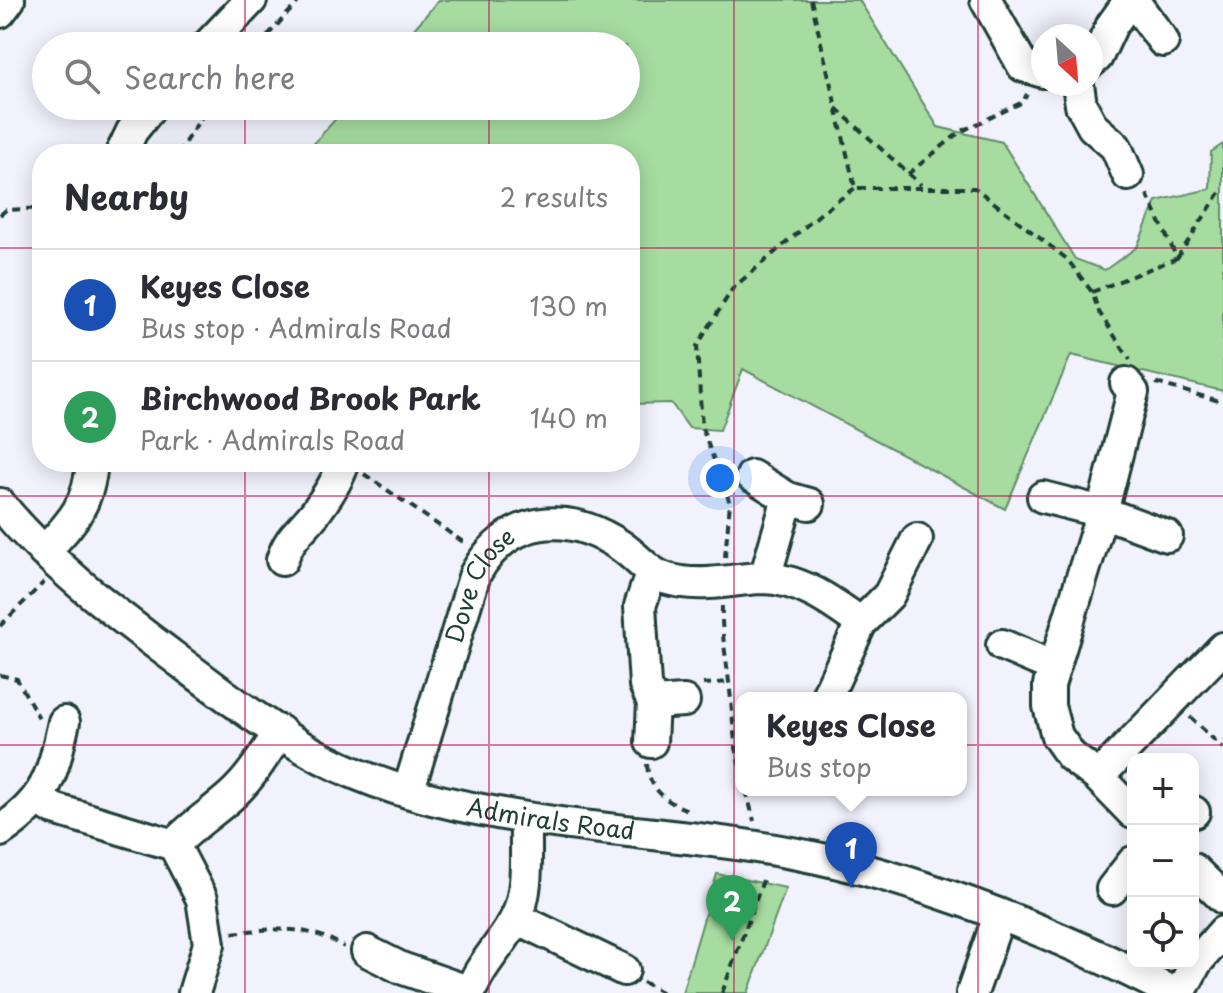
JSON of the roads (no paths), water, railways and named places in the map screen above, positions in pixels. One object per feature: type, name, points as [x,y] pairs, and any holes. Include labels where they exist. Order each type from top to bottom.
[{"type":"street","points":[[0,12],[9,0]]},
{"type":"street","points":[[220,32],[251,0]]},
{"type":"street","points":[[986,0],[1023,66],[1031,69]]},
{"type":"street","points":[[1103,44],[1112,25],[1131,0],[1163,41]]},
{"type":"street","points":[[1080,96],[1093,127],[1116,147],[1125,180]]},
{"type":"street","points":[[126,144],[141,120]]},
{"type":"street","points":[[1127,807],[1098,777],[1071,756],[1057,736],[1049,706],[1049,685],[1102,512],[1135,377]]},
{"type":"street","points":[[52,559],[86,499],[91,472]]},
{"type":"street","points":[[281,542],[315,513],[344,472]]},
{"type":"street","points":[[752,476],[798,501],[765,578]]},
{"type":"street","points":[[1043,497],[1102,512],[1167,536]]},
{"type":"street","name":"Admirals Road","points":[[0,504],[52,559],[112,611],[218,690],[321,757],[408,792],[526,819],[666,834],[839,863],[929,889],[999,916],[1113,962],[1174,993]]},
{"type":"street","name":"Dove Close","points":[[408,792],[475,574],[484,557],[498,543],[521,527],[546,522],[582,528],[620,546],[651,574]]},
{"type":"street","points":[[829,692],[861,623],[889,595],[917,539]]},
{"type":"street","points":[[651,742],[653,703],[645,685],[640,606],[651,574],[683,582],[765,578],[800,586],[830,601],[861,623]]},
{"type":"street","points":[[1002,645],[1054,667]]},
{"type":"street","points":[[1098,777],[1223,648]]},
{"type":"street","points":[[653,703],[684,701]]},
{"type":"street","points":[[174,845],[186,831],[252,775],[280,731]]},
{"type":"street","points":[[0,831],[38,799],[52,774],[61,736]]},
{"type":"street","points":[[38,799],[54,809],[174,845],[202,899],[208,936],[209,944],[194,993]]},
{"type":"street","points":[[363,947],[401,968],[470,992],[491,952],[516,918],[524,887],[526,819]]},
{"type":"street","points":[[1112,889],[1127,870]]},
{"type":"street","points":[[1199,875],[1223,898]]},
{"type":"street","points":[[972,993],[999,916]]},
{"type":"street","points":[[516,918],[624,970]]},
{"type":"street","points":[[1180,993],[1196,963],[1223,932]]},
{"type":"place","name":"Keyes Close","points":[[851,888]]},
{"type":"place","name":"Birchwood Brook Park","points":[[732,941]]}]
